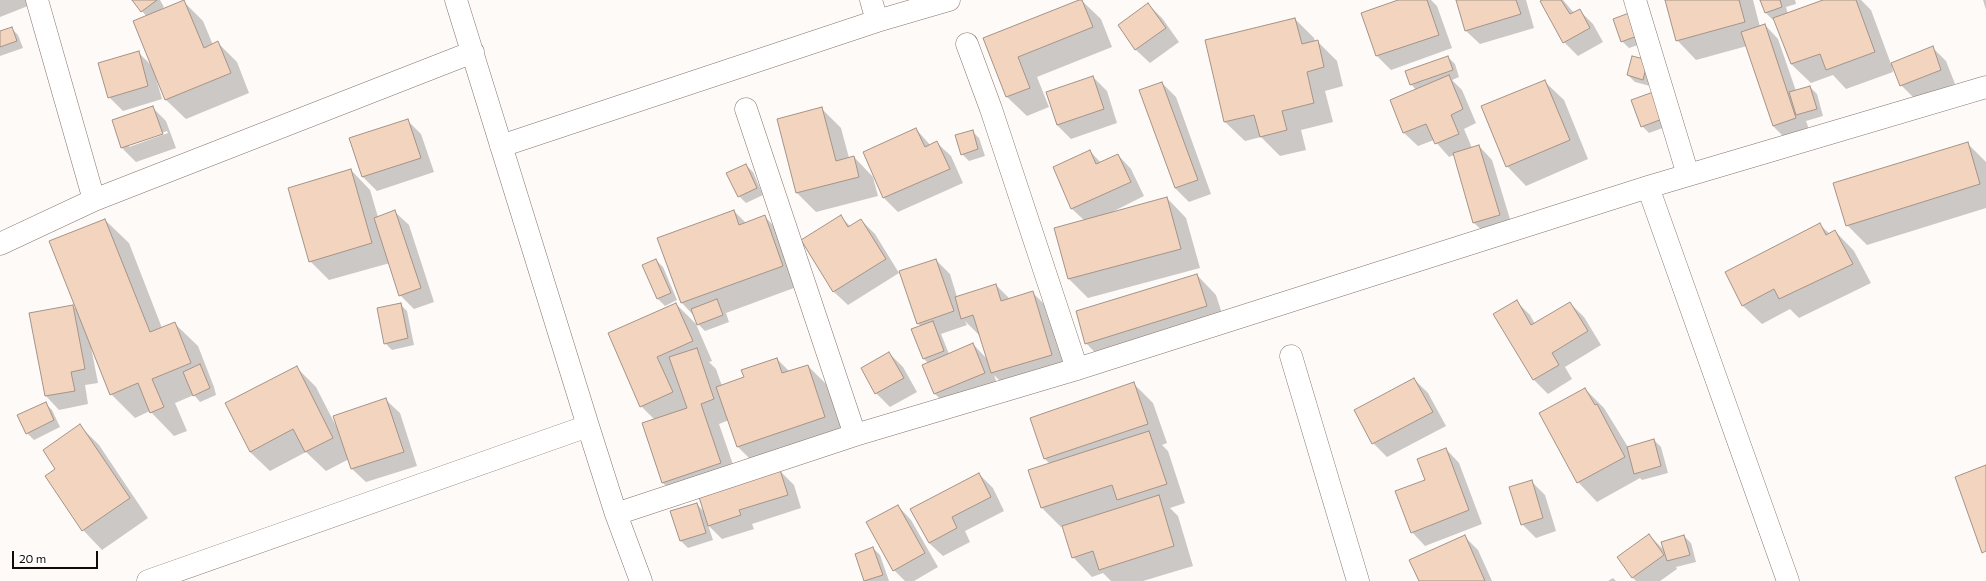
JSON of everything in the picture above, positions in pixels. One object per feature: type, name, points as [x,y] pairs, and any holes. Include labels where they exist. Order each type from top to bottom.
[{"type":"street","points":[[37,0],[94,200]]},
{"type":"street","points":[[456,0],[616,514],[641,581]]},
{"type":"street","points":[[871,0],[877,21]]},
{"type":"street","points":[[501,146],[877,21],[949,0]]},
{"type":"street","points":[[1635,0],[1688,175]]},
{"type":"street","points":[[967,44],[1078,369]]},
{"type":"street","points":[[0,244],[94,200],[473,52]]},
{"type":"street","points":[[616,514],[855,435],[1078,369],[1648,186],[1986,87]]},
{"type":"street","points":[[746,109],[855,435]]},
{"type":"street","points":[[1648,186],[1788,581]]},
{"type":"street","points":[[1290,356],[1358,581]]},
{"type":"street","points":[[148,581],[588,426]]},
{"type":"building","points":[[132,0],[157,0],[141,12]]},
{"type":"building","points":[[184,0],[204,48],[218,41],[231,73],[165,100],[133,21]]},
{"type":"building","points":[[1082,0],[1093,27],[1018,57],[1030,88],[1006,97],[983,38]]},
{"type":"building","points":[[1398,0],[1427,0],[1439,35],[1376,56],[1361,13]]},
{"type":"building","points":[[1456,0],[1516,0],[1521,14],[1465,31]]},
{"type":"building","points":[[1561,0],[1570,14],[1580,9],[1590,28],[1563,43],[1540,1]]},
{"type":"building","points":[[1665,0],[1739,0],[1745,22],[1676,41]]},
{"type":"building","points":[[1760,0],[1780,0],[1782,7],[1765,13]]},
{"type":"building","points":[[1823,0],[1856,0],[1875,52],[1826,70],[1820,54],[1791,64],[1773,18]]},
{"type":"building","points":[[1148,3],[1166,28],[1135,50],[1118,25]]},
{"type":"building","points":[[1629,13],[1637,36],[1621,42],[1613,19]]},
{"type":"building","points":[[1295,18],[1302,44],[1318,40],[1324,67],[1307,72],[1314,103],[1282,111],[1287,130],[1260,137],[1254,115],[1224,122],[1205,40]]},
{"type":"building","points":[[1765,24],[1796,118],[1773,126],[1741,32]]},
{"type":"building","points":[[12,27],[17,41],[0,47],[0,31]]},
{"type":"building","points":[[1933,46],[1941,70],[1900,86],[1891,63]]},
{"type":"building","points":[[139,51],[148,86],[108,98],[98,63]]},
{"type":"building","points":[[1448,56],[1453,70],[1410,85],[1405,71]]},
{"type":"building","points":[[1632,56],[1648,60],[1643,80],[1627,75]]},
{"type":"building","points":[[1449,75],[1463,109],[1451,115],[1459,134],[1435,144],[1426,124],[1403,133],[1390,100]]},
{"type":"building","points":[[1093,76],[1104,109],[1057,125],[1046,92]]},
{"type":"building","points":[[1545,80],[1570,140],[1506,167],[1481,106]]},
{"type":"building","points":[[1162,82],[1198,180],[1175,188],[1139,90]]},
{"type":"building","points":[[1810,86],[1817,109],[1796,115],[1789,92]]},
{"type":"building","points":[[1656,91],[1665,118],[1641,127],[1631,100]]},
{"type":"building","points":[[153,106],[163,134],[121,148],[112,120]]},
{"type":"building","points":[[822,107],[836,161],[854,156],[859,177],[796,193],[777,119]]},
{"type":"building","points":[[408,119],[421,158],[362,177],[349,138]]},
{"type":"building","points":[[916,128],[925,147],[937,141],[950,169],[883,198],[863,152]]},
{"type":"building","points":[[973,130],[978,149],[961,155],[955,135]]},
{"type":"building","points":[[1968,142],[1980,184],[1846,226],[1833,183]]},
{"type":"building","points":[[1479,145],[1500,215],[1473,223],[1453,153]]},
{"type":"building","points":[[1090,150],[1096,164],[1118,154],[1131,182],[1071,209],[1053,167]]},
{"type":"building","points":[[746,164],[757,188],[738,197],[726,173]]},
{"type":"building","points":[[351,169],[372,243],[309,262],[288,188]]},
{"type":"building","points":[[1167,197],[1181,249],[1068,279],[1054,228]]},
{"type":"building","points":[[395,210],[421,288],[399,296],[374,218]]},
{"type":"building","points":[[734,210],[739,225],[765,215],[783,266],[681,303],[657,238]]},
{"type":"building","points":[[841,215],[848,227],[861,219],[886,259],[833,292],[801,240]]},
{"type":"building","points":[[105,219],[150,332],[175,322],[191,363],[152,379],[164,407],[150,413],[138,383],[110,395],[49,241]]},
{"type":"building","points":[[1820,223],[1826,235],[1835,230],[1853,264],[1779,299],[1774,289],[1742,306],[1725,272]]},
{"type":"building","points":[[656,259],[671,293],[657,299],[642,265]]},
{"type":"building","points":[[936,259],[954,311],[917,324],[899,271]]},
{"type":"building","points":[[1197,274],[1207,306],[1085,344],[1076,311]]},
{"type":"building","points":[[996,284],[1001,301],[1033,291],[1052,355],[991,373],[973,315],[961,319],[955,297]]},
{"type":"building","points":[[717,299],[723,315],[697,325],[691,309]]},
{"type":"building","points":[[1517,300],[1531,325],[1570,302],[1588,331],[1552,353],[1559,365],[1533,380],[1493,314]]},
{"type":"building","points":[[401,303],[408,338],[384,344],[377,308]]},
{"type":"building","points":[[676,303],[693,341],[657,357],[673,392],[640,407],[608,333]]},
{"type":"building","points":[[73,305],[85,369],[71,372],[75,391],[45,396],[29,313]]},
{"type":"building","points":[[933,321],[944,351],[923,359],[911,329]]},
{"type":"building","points":[[973,343],[985,373],[934,394],[922,365]]},
{"type":"building","points":[[697,348],[714,399],[701,404],[721,463],[662,483],[642,423],[687,408],[669,357]]},
{"type":"building","points":[[889,352],[904,378],[875,394],[861,368]]},
{"type":"building","points":[[777,358],[782,373],[808,365],[825,417],[737,447],[716,387],[744,377],[741,370]]},
{"type":"building","points":[[200,364],[210,388],[193,396],[183,372]]},
{"type":"building","points":[[297,366],[333,438],[305,452],[293,429],[250,452],[225,403]]},
{"type":"building","points":[[1414,378],[1433,412],[1372,444],[1354,410]]},
{"type":"building","points":[[1134,382],[1148,424],[1044,459],[1030,418]]},
{"type":"building","points":[[1585,388],[1595,405],[1597,404],[1625,457],[1577,483],[1539,413]]},
{"type":"building","points":[[386,398],[404,452],[351,469],[333,416]]},
{"type":"building","points":[[46,402],[54,420],[26,434],[17,415]]},
{"type":"building","points":[[80,424],[130,498],[82,531],[45,476],[55,469],[43,450]]},
{"type":"building","points":[[1149,431],[1167,484],[1117,500],[1112,485],[1041,508],[1028,470]]},
{"type":"building","points":[[1654,439],[1661,466],[1634,474],[1627,447]]},
{"type":"building","points":[[1446,448],[1469,510],[1411,533],[1395,491],[1425,480],[1417,459]]},
{"type":"building","points":[[1986,465],[1986,551],[1982,553],[1955,477]]},
{"type":"building","points":[[780,470],[788,495],[739,510],[741,515],[708,526],[699,497]]},
{"type":"building","points":[[979,473],[991,497],[952,517],[957,528],[929,543],[910,509]]},
{"type":"building","points":[[1532,480],[1543,518],[1521,525],[1509,487]]},
{"type":"building","points":[[1159,495],[1174,546],[1099,570],[1093,551],[1072,558],[1062,526]]},
{"type":"building","points":[[697,503],[706,533],[680,541],[670,511]]},
{"type":"building","points":[[898,505],[925,553],[893,571],[866,522]]},
{"type":"building","points":[[1649,534],[1664,555],[1632,578],[1617,557]]},
{"type":"building","points":[[1465,535],[1485,581],[1419,581],[1409,560]]},
{"type":"building","points":[[1684,535],[1690,555],[1667,561],[1661,542]]},
{"type":"building","points":[[873,547],[883,575],[864,581],[855,554]]}]
